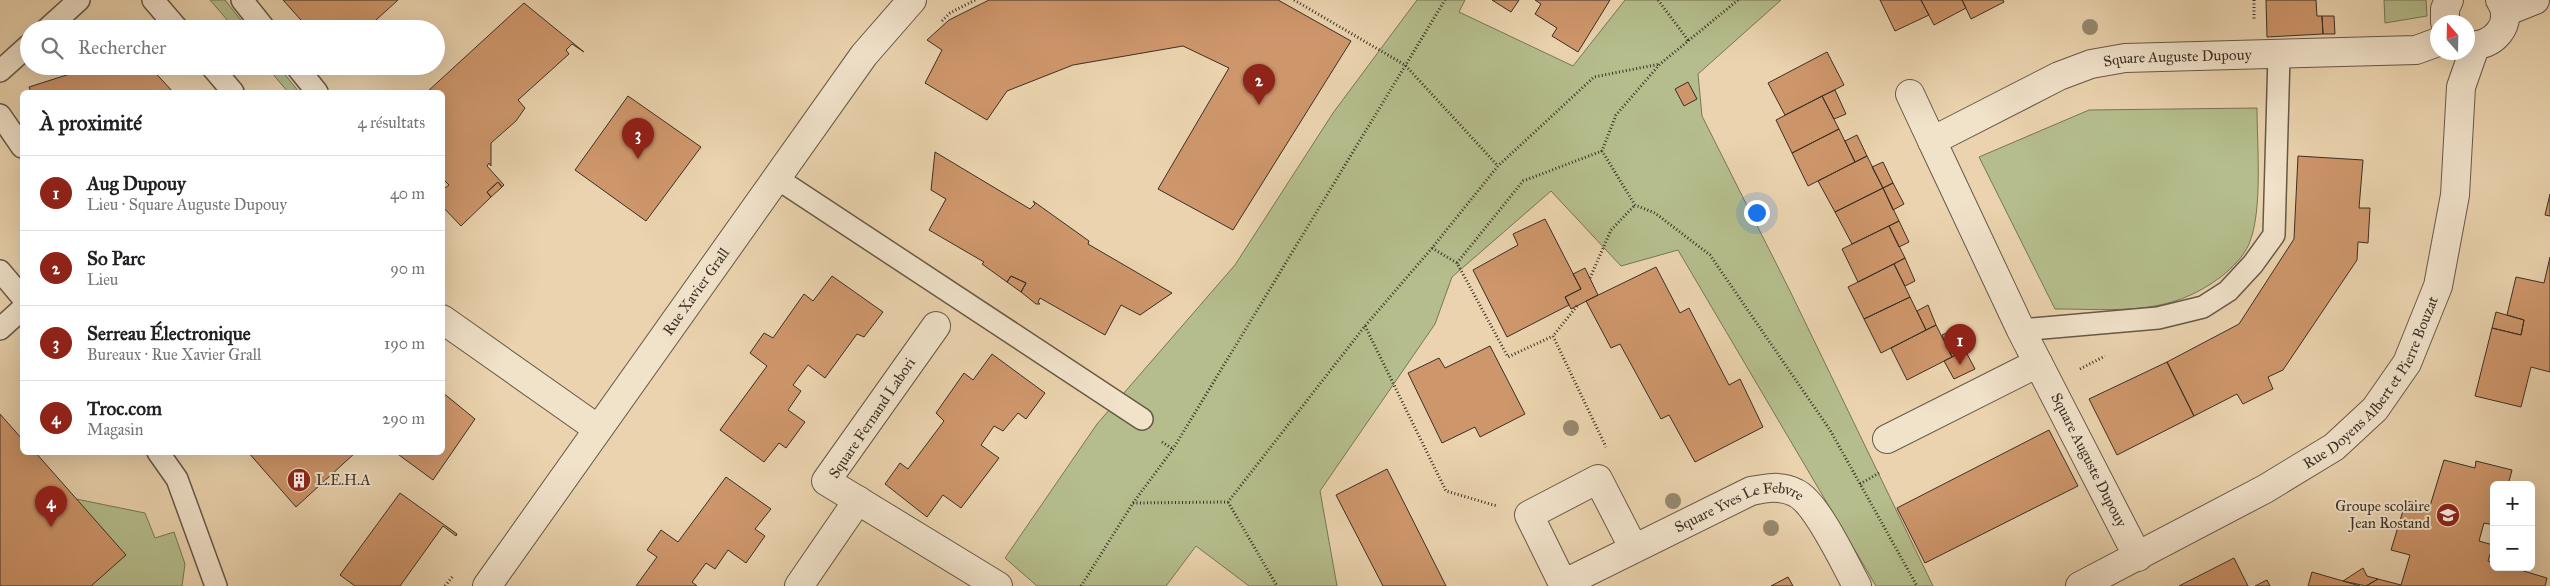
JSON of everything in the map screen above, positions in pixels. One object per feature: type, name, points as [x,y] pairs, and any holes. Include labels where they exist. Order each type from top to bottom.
[{"type":"street","name":"Rue Xavier Grall","points":[[486,586],[864,55],[912,0]]},
{"type":"street","points":[[2445,15],[2445,9],[2449,0]]},
{"type":"street","points":[[2475,45],[2494,40],[2504,22],[2502,6],[2534,0]]},
{"type":"street","name":"Square Auguste Dupouy","points":[[1932,141],[2059,76],[2091,64],[2125,58],[2416,50],[2430,45]]},
{"type":"street","name":"Rue Doyens Albert et Pierre Bouzat","points":[[2080,586],[2265,489],[2334,447],[2375,409],[2408,363],[2438,286],[2455,195],[2461,87],[2468,60]]},
{"type":"street","name":"Square Auguste Dupouy","points":[[1910,94],[2021,330],[2138,557]]},
{"type":"street","points":[[445,321],[598,429]]},
{"type":"street","name":"Square Fernand Labori","points":[[936,326],[826,481],[998,586]]},
{"type":"street","points":[[1887,439],[2044,374]]},
{"type":"street","points":[[1529,515],[1598,479],[1634,548]]},
{"type":"street","name":"Square Yves Le Febvre","points":[[1529,515],[1563,584],[1751,490],[1773,486],[1797,493],[1813,508],[1857,586]]},
{"type":"street","points":[[799,586],[858,500]]},
{"type":"lane","points":[[57,20],[79,0]]},
{"type":"lane","points":[[153,0],[170,20]]},
{"type":"lane","points":[[242,0],[258,20]]},
{"type":"lane","points":[[0,71],[20,53]]},
{"type":"lane","points":[[2021,330],[2158,318],[2203,307],[2228,291],[2247,271],[2274,235],[2279,55]]},
{"type":"lane","points":[[219,75],[231,90]]},
{"type":"lane","points":[[303,75],[315,90]]},
{"type":"lane","points":[[0,115],[20,144]]},
{"type":"lane","points":[[778,178],[1142,418]]},
{"type":"lane","points":[[0,271],[20,295]]},
{"type":"lane","points":[[0,329],[20,311]]},
{"type":"lane","points":[[160,455],[176,479],[216,586]]},
{"type":"path","points":[[1294,0],[1405,65],[1498,166]]},
{"type":"path","points":[[1081,586],[1133,503],[1173,449],[1445,0]]},
{"type":"path","points":[[1658,0],[1688,40]]},
{"type":"path","points":[[1457,263],[1524,181],[1602,151],[1616,115],[1660,64],[1738,0]]},
{"type":"path","points":[[1228,502],[1365,326],[1432,248],[1498,166],[1594,77],[1660,64]]},
{"type":"path","points":[[1602,151],[1635,205],[1655,213],[1710,255],[1830,430],[1917,586]]},
{"type":"path","points":[[1590,278],[1612,230],[1635,205]]},
{"type":"path","points":[[1432,248],[1457,263],[1508,357],[1553,336],[1577,306]]},
{"type":"path","points":[[1365,326],[1446,491],[1529,515]]},
{"type":"path","points":[[1553,336],[1606,445],[1598,479]]},
{"type":"path","points":[[2044,374],[2108,354]]},
{"type":"path","points":[[1133,503],[1228,502]]},
{"type":"path","points":[[1228,502],[1277,586]]},
{"type":"green space","points":[[210,0],[225,0],[241,20],[227,20]]},
{"type":"green space","points":[[1417,0],[1465,0],[1459,12],[1573,66],[1625,0],[1781,0],[1698,74],[1702,116],[1790,291],[1933,586],[1876,586],[1678,250],[1621,266],[1551,191],[1452,277],[1435,324],[1320,491],[1337,586],[1249,586],[1196,546],[1166,586],[1037,586],[1005,558],[1097,424],[1235,265],[1333,113]]},
{"type":"green space","points":[[2384,0],[2426,0],[2427,16],[2385,23]]},
{"type":"green space","points":[[274,75],[285,75],[297,90],[286,90]]},
{"type":"green space","points":[[2257,108],[2258,196],[2256,214],[2249,244],[2234,266],[2202,289],[2162,304],[2122,309],[2055,309],[1979,157],[2089,110]]},
{"type":"green space","points":[[76,499],[145,513],[155,538],[174,532],[185,564],[182,586],[91,586]]},
{"type":"building","points":[[283,0],[398,0],[376,20],[301,20]]},
{"type":"building","points":[[989,0],[1278,0],[1351,41],[1233,230],[1158,189],[1229,68],[1183,46],[1073,65],[1007,91],[987,120],[925,83],[942,50],[927,40],[949,20]]},
{"type":"building","points":[[1492,0],[1519,0],[1511,12]]},
{"type":"building","points":[[1535,0],[1610,0],[1578,52],[1552,36],[1557,28],[1535,14],[1541,4]]},
{"type":"building","points":[[1880,0],[1921,0],[1929,15],[1895,31]]},
{"type":"building","points":[[1921,0],[1962,0],[1966,8],[1934,25]]},
{"type":"building","points":[[1962,0],[2003,0],[2004,2],[1971,19]]},
{"type":"building","points":[[2266,0],[2316,0],[2317,16],[2322,16],[2323,34],[2267,37]]},
{"type":"building","points":[[524,3],[584,52],[572,44],[566,50],[569,54],[518,100],[525,108],[516,121],[491,143],[491,166],[489,163],[487,166],[504,185],[502,187],[498,182],[487,192],[491,197],[461,226],[445,209],[445,188],[449,185],[445,181],[445,90],[429,90]]},
{"type":"building","points":[[2322,16],[2334,16],[2335,34],[2323,34]]},
{"type":"building","points":[[1827,52],[1844,85],[1785,115],[1768,83]]},
{"type":"building","points":[[67,75],[157,75],[171,90],[30,90],[29,87]]},
{"type":"building","points":[[1688,82],[1697,99],[1684,106],[1675,89]]},
{"type":"building","points":[[1835,90],[1846,114],[1834,119],[1822,96]]},
{"type":"building","points":[[628,96],[701,147],[646,221],[575,170]]},
{"type":"building","points":[[1822,96],[1839,129],[1792,153],[1776,120]]},
{"type":"building","points":[[1839,129],[1855,162],[1808,186],[1792,153]]},
{"type":"building","points":[[1857,135],[1867,156],[1855,162],[1845,141]]},
{"type":"building","points":[[935,152],[1030,209],[1035,204],[1033,201],[1089,241],[1088,244],[1172,293],[1140,315],[1121,305],[1105,335],[1040,298],[1038,302],[1040,304],[1036,304],[1021,292],[1026,283],[1011,276],[1007,282],[982,264],[984,262],[929,230],[946,199],[931,190]]},
{"type":"building","points":[[1867,156],[1883,188],[1835,212],[1818,181]]},
{"type":"building","points":[[2298,156],[2363,160],[2359,208],[2370,208],[2368,243],[2358,242],[2357,260],[2283,370],[2268,377],[2273,389],[2243,404],[2237,394],[2194,416],[2167,362],[2239,324],[2294,239]]},
{"type":"building","points":[[1883,162],[1893,183],[1883,188],[1872,167]]},
{"type":"building","points":[[498,182],[502,187],[491,197],[487,192]]},
{"type":"building","points":[[1893,183],[1904,204],[1893,210],[1883,188]]},
{"type":"building","points":[[1883,188],[1899,221],[1852,244],[1835,212]]},
{"type":"building","points":[[2550,194],[2550,216],[2545,215]]},
{"type":"building","points":[[1545,219],[1581,289],[1565,297],[1569,305],[1507,337],[1473,270],[1518,245],[1513,234]]},
{"type":"building","points":[[1899,221],[1909,242],[1899,247],[1889,226]]},
{"type":"building","points":[[1889,226],[1905,258],[1858,282],[1842,249]]},
{"type":"building","points":[[2550,257],[2550,372],[2531,367],[2521,407],[2475,396],[2492,328],[2521,335],[2524,320],[2507,315],[2516,277],[2544,283]]},
{"type":"building","points":[[1905,258],[1915,281],[1905,286],[1894,264]]},
{"type":"building","points":[[1894,264],[1910,297],[1864,319],[1848,287]]},
{"type":"building","points":[[1656,267],[1680,313],[1689,308],[1729,385],[1740,379],[1763,427],[1695,462],[1669,415],[1661,419],[1620,344],[1611,348],[1586,301]]},
{"type":"building","points":[[1585,268],[1598,295],[1571,309],[1565,297],[1581,289],[1573,274]]},
{"type":"building","points":[[832,276],[883,312],[864,337],[857,334],[825,378],[808,365],[793,385],[801,391],[788,410],[805,422],[786,448],[779,443],[764,462],[720,430],[767,366],[750,353],[764,333],[773,338],[804,294],[813,301]]},
{"type":"building","points":[[1011,276],[1026,283],[1021,292],[1007,282]]},
{"type":"building","points":[[1910,297],[1926,330],[1881,353],[1864,319]]},
{"type":"building","points":[[1928,305],[1936,325],[1926,330],[1917,311]]},
{"type":"building","points":[[2496,312],[2524,320],[2521,335],[2492,328]]},
{"type":"building","points":[[1936,325],[1952,357],[1907,380],[1891,348]]},
{"type":"building","points":[[1955,329],[1965,350],[1952,357],[1942,335]]},
{"type":"building","points":[[1490,346],[1525,414],[1480,437],[1475,427],[1442,443],[1408,373],[1439,358],[1445,368]]},
{"type":"building","points":[[1965,350],[1975,369],[1954,379],[1944,361]]},
{"type":"building","points":[[992,354],[1045,393],[1026,419],[1018,413],[1003,431],[994,426],[981,445],[999,458],[961,508],[943,495],[927,517],[885,484],[900,463],[908,469],[944,421],[936,413],[964,373],[973,380]]},
{"type":"building","points":[[2167,362],[2194,416],[2117,455],[2089,399]]},
{"type":"building","name":"L.E.H.A","points":[[445,394],[475,419],[433,480],[399,455],[445,455]]},
{"type":"building","points":[[0,414],[20,437],[20,455],[38,455],[126,555],[91,586],[0,586]]},
{"type":"building","points":[[2049,430],[2078,486],[1925,563],[1897,508]]},
{"type":"building","name":"L.E.H.A","points":[[251,455],[353,455],[296,507]]},
{"type":"building","name":"Groupe scolaire Jean Rostand","points":[[2444,460],[2475,468],[2476,461],[2512,470],[2509,481],[2490,481],[2490,524],[2484,523],[2479,541],[2490,544],[2488,561],[2490,562],[2490,571],[2523,571],[2547,578],[2545,586],[2366,586],[2378,579],[2401,585],[2410,555],[2391,550],[2406,501],[2430,506]]},
{"type":"building","points":[[1387,469],[1446,586],[1383,586],[1336,495]]},
{"type":"building","points":[[726,477],[771,509],[755,529],[765,536],[746,563],[728,550],[715,569],[706,563],[692,582],[697,586],[636,586],[657,557],[647,550],[661,530],[678,542]]},
{"type":"building","points":[[400,493],[457,534],[456,536],[443,526],[400,586],[355,586],[340,575]]},
{"type":"building","points":[[2234,558],[2248,586],[2179,586]]},
{"type":"building","points":[[2363,568],[2367,576],[2378,579],[2366,586],[2343,581]]},
{"type":"building","name":"Groupe scolaire Jean Rostand","points":[[2312,572],[2343,581],[2360,586],[2308,586]]},
{"type":"building","points":[[1788,577],[1793,586],[1771,586]]},
{"type":"building","points":[[2267,580],[2270,586],[2255,586]]},
{"type":"place","name":"So Parc","points":[[1259,105]]},
{"type":"place","name":"Serreau Électronique","points":[[638,159]]},
{"type":"place","name":"Aug Dupouy","points":[[1960,365]]},
{"type":"place","name":"L.E.H.A","points":[[299,480]]},
{"type":"place","name":"Groupe scolaire Jean Rostand","points":[[2448,515]]},
{"type":"place","name":"Troc.com","points":[[51,527]]}]
